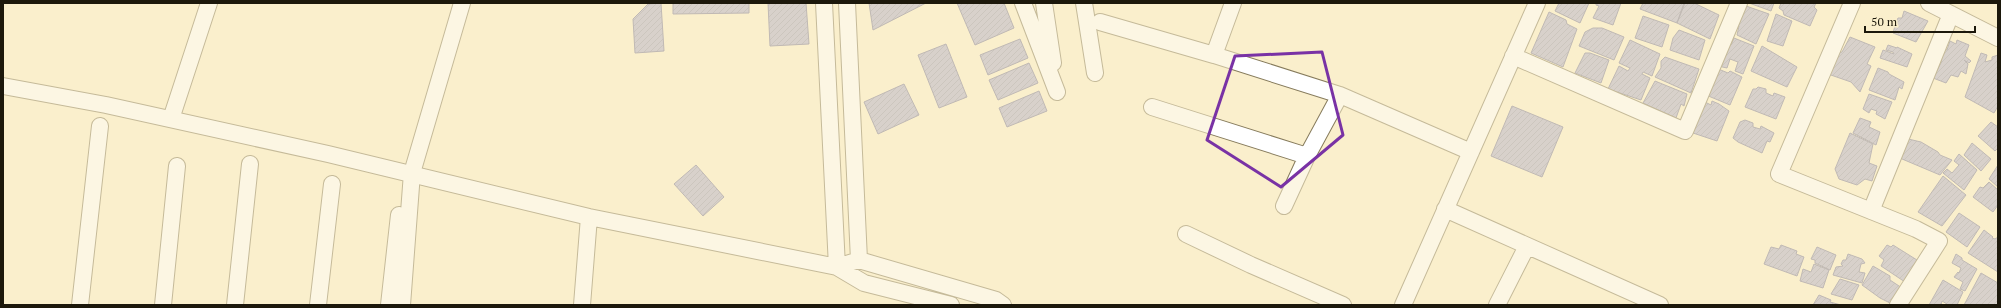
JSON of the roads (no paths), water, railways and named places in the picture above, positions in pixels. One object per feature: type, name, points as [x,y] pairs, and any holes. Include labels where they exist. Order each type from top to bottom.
[{"type":"street","points":[[171,119],[209,3]]},
{"type":"street","points":[[402,305],[412,173],[462,3]]},
{"type":"street","points":[[824,3],[837,267]]},
{"type":"street","points":[[847,3],[859,260]]},
{"type":"street","points":[[1023,3],[1057,92],[1044,3]]},
{"type":"street","points":[[1084,3],[1095,73]]},
{"type":"street","points":[[1214,55],[1234,3]]},
{"type":"street","points":[[1403,305],[1537,3]]},
{"type":"street","points":[[1513,56],[1685,131],[1739,3]]},
{"type":"street","points":[[1852,3],[1779,174],[1916,229],[1939,241],[1898,305]]},
{"type":"street","points":[[1933,4],[1998,38]]},
{"type":"street","points":[[1871,211],[1951,14]]},
{"type":"street","points":[[1100,22],[1214,55],[1340,95],[1471,152]]},
{"type":"street","points":[[3,86],[106,104],[412,173],[589,217],[837,267],[864,283],[951,305]]},
{"type":"street","points":[[1284,206],[1307,156],[1340,95]]},
{"type":"street","points":[[1152,107],[1307,156]]},
{"type":"street","points":[[80,305],[100,126]]},
{"type":"street","points":[[235,305],[250,164]]},
{"type":"street","points":[[163,305],[177,166]]},
{"type":"street","points":[[318,305],[332,184]]},
{"type":"street","points":[[389,305],[399,207]]},
{"type":"street","points":[[1445,210],[1660,305]]},
{"type":"street","points":[[582,305],[589,217]]},
{"type":"street","points":[[1186,234],[1251,265],[1343,305]]},
{"type":"street","points":[[1497,305],[1527,246]]},
{"type":"street","points":[[837,267],[859,260],[996,300],[1003,305]]}]
